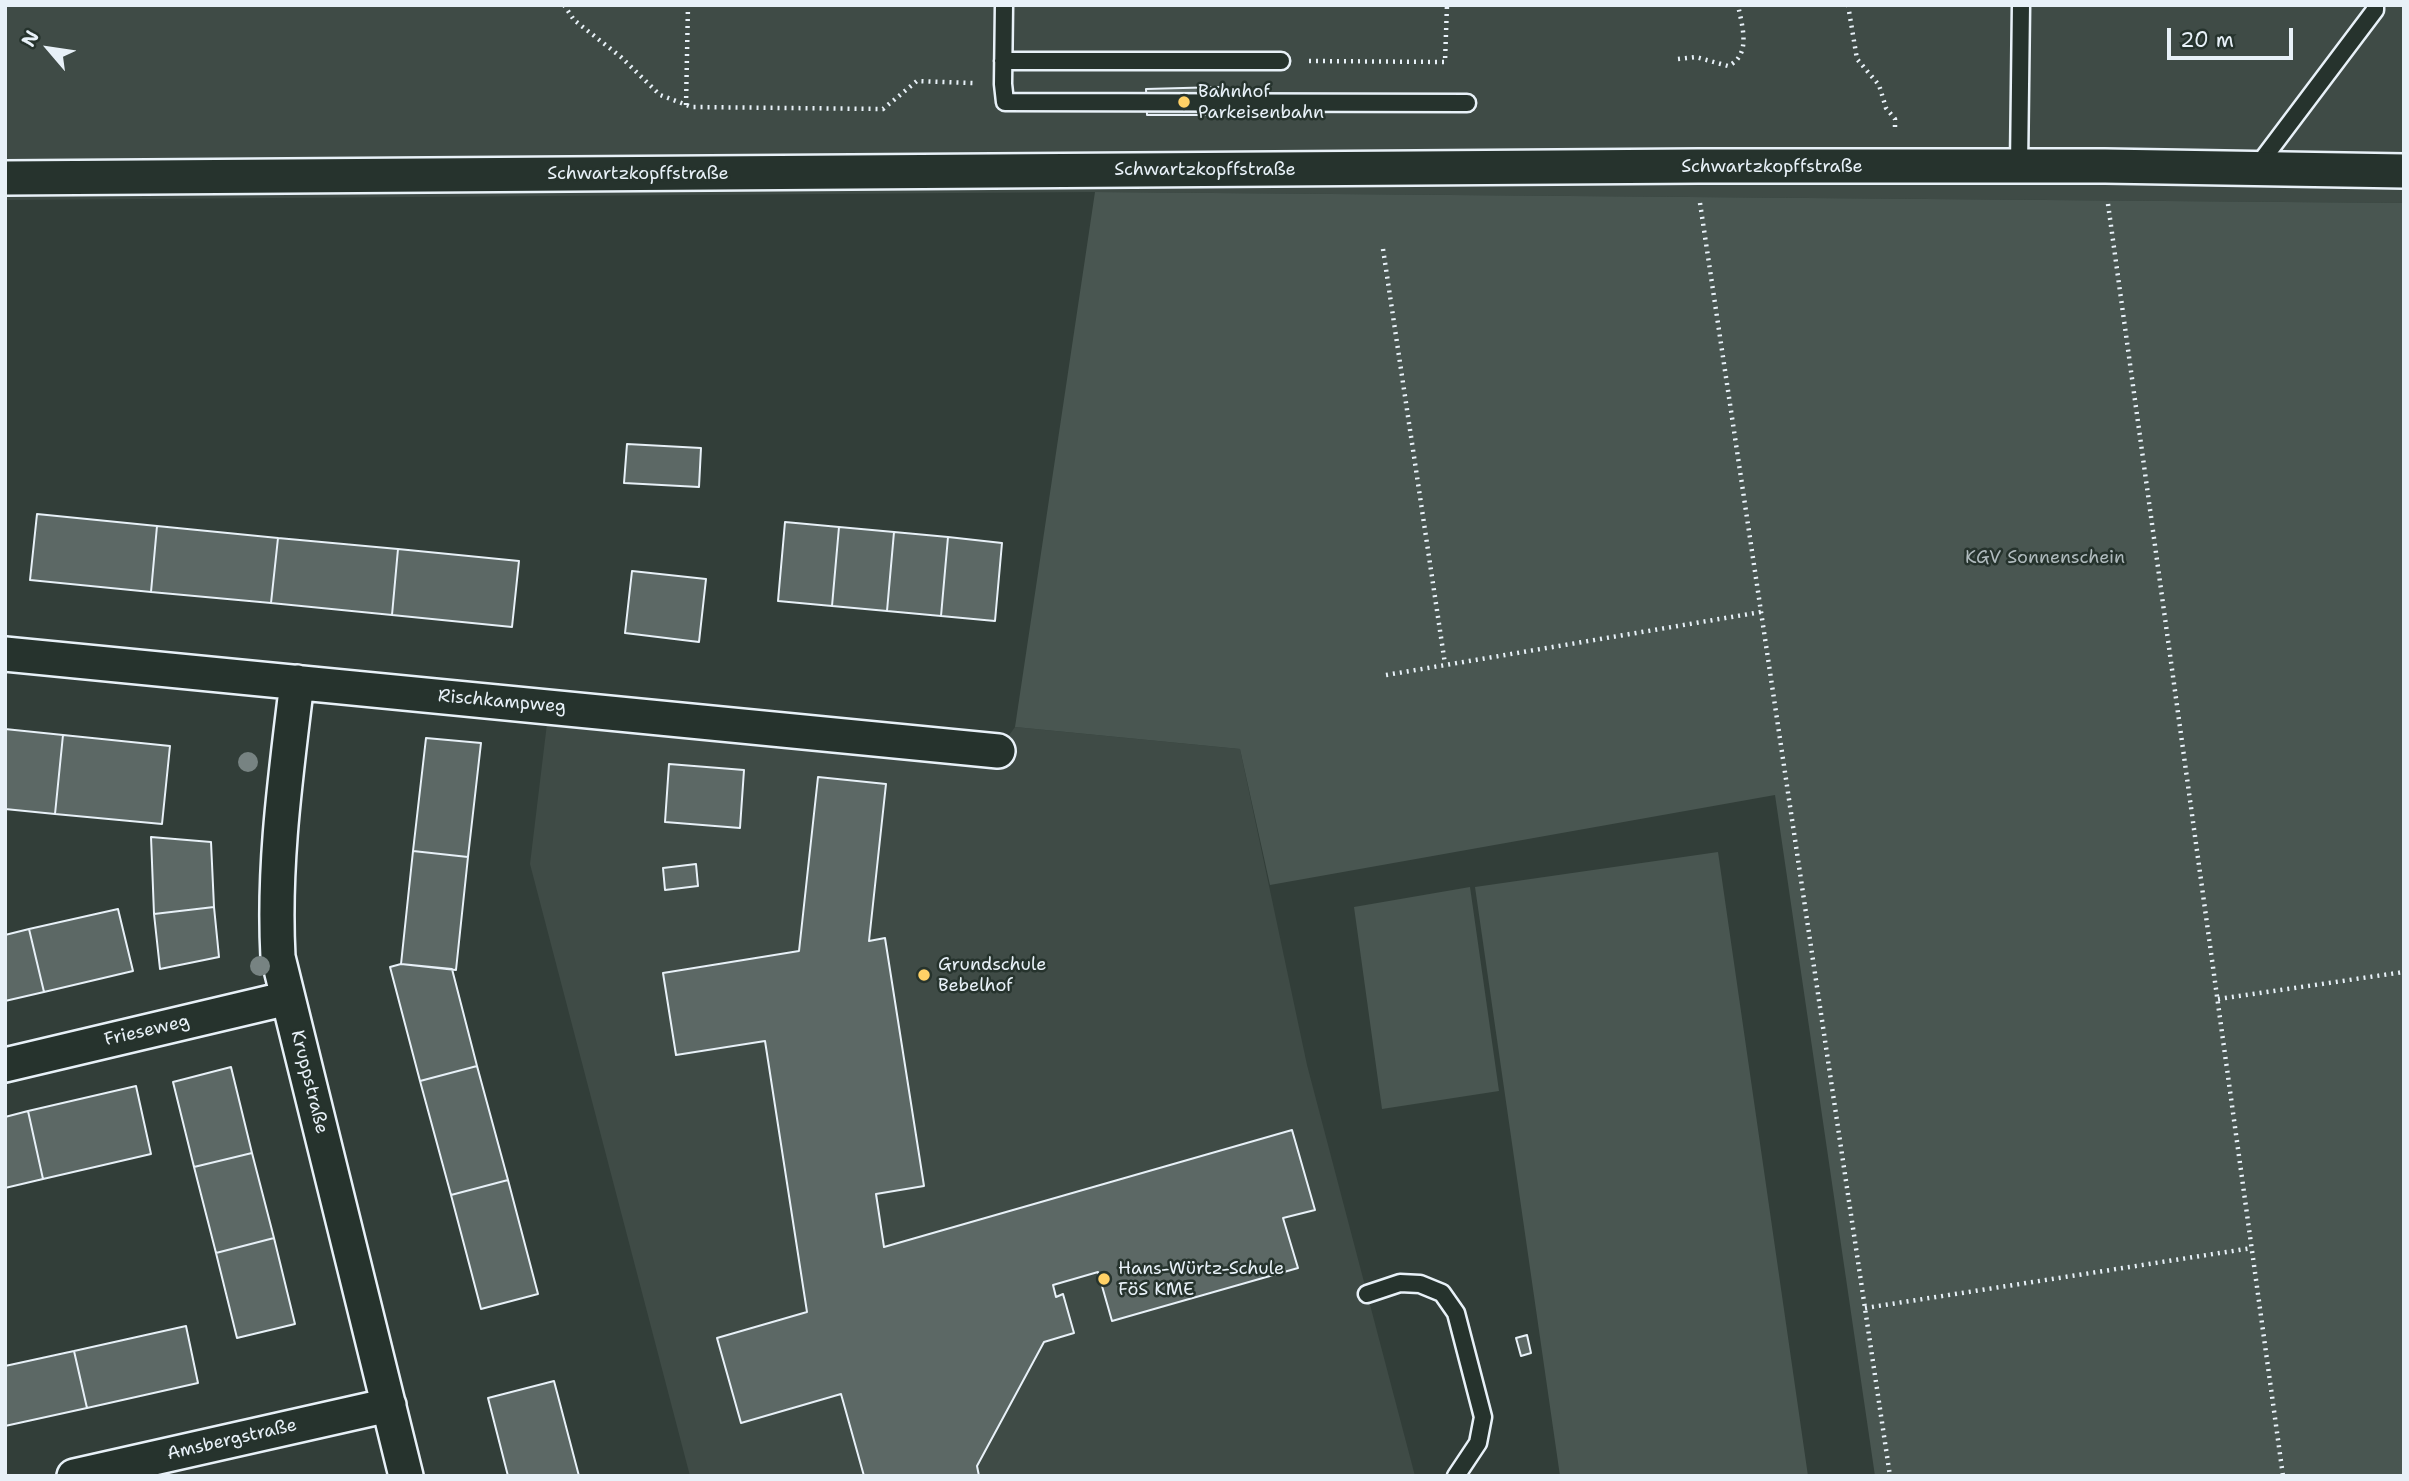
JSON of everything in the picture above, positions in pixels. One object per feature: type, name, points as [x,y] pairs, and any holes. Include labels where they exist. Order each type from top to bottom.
[{"type":"street","name":"Schwartzkopffstraße","points":[[5,178],[1698,166],[2105,166],[2404,172]]},
{"type":"street","name":"Rischkampweg","points":[[5,654],[998,751]]},
{"type":"street","name":"Kruppstraße","points":[[297,682],[277,851],[275,911],[278,957],[407,1476]]},
{"type":"street","name":"Frieseweg","points":[[5,1065],[288,998]]},
{"type":"street","name":"Amsbergstraße","points":[[74,1476],[389,1405]]},
{"type":"lane","points":[[1004,5],[1005,102],[1467,103]]},
{"type":"lane","points":[[2019,167],[2021,5]]},
{"type":"lane","points":[[2254,170],[2375,10],[2375,5]]},
{"type":"lane","points":[[1003,61],[1281,61]]},
{"type":"lane","points":[[1367,1294],[1400,1283],[1420,1284],[1442,1293],[1456,1312],[1483,1417],[1478,1443],[1457,1476]]},
{"type":"path","points":[[564,5],[574,20],[621,57],[660,95],[692,107],[883,109],[917,81],[1003,84]]},
{"type":"path","points":[[686,105],[688,5]]},
{"type":"path","points":[[1281,61],[1445,62],[1447,5]]},
{"type":"path","points":[[1678,59],[1696,57],[1728,66],[1736,63],[1744,42],[1738,5]]},
{"type":"path","points":[[1848,5],[1857,59],[1879,85],[1886,107],[1895,119],[1892,167]]},
{"type":"path","points":[[1698,166],[1699,196],[1890,1476]]},
{"type":"path","points":[[2105,166],[2283,1476]]},
{"type":"path","points":[[1383,249],[1445,664]]},
{"type":"path","points":[[1386,675],[1761,612]]},
{"type":"path","points":[[2218,999],[2404,972]]},
{"type":"path","points":[[1865,1308],[2252,1248]]},
{"type":"shaded area","points":[[5,5],[2404,5],[2404,203],[1095,192],[5,200]]},
{"type":"shaded area","name":"Grundschule Bebelhof","points":[[549,707],[998,751],[1015,727],[1240,749],[1307,1065],[1415,1476],[690,1476],[530,864]]},
{"type":"green space","name":"KGV Sonnenschein","points":[[1095,192],[2404,203],[2404,1476],[1875,1476],[1775,795],[1270,885],[1240,749],[1015,727]]},
{"type":"green space","points":[[1718,852],[1808,1476],[1560,1476],[1475,887]]},
{"type":"green space","points":[[1470,887],[1499,1091],[1382,1109],[1354,907]]},
{"type":"building","name":"Bahnhof Parkeisenbahn","points":[[1220,87],[1221,115],[1147,115],[1146,89]]},
{"type":"building","points":[[627,444],[701,448],[699,487],[624,483]]},
{"type":"building","points":[[37,514],[157,526],[151,592],[30,580]]},
{"type":"building","points":[[785,522],[839,527],[832,606],[778,601]]},
{"type":"building","points":[[157,526],[278,538],[271,603],[151,592]]},
{"type":"building","points":[[839,527],[894,532],[887,611],[832,606]]},
{"type":"building","points":[[894,532],[948,537],[941,616],[887,611]]},
{"type":"building","points":[[948,537],[1002,543],[995,621],[941,616]]},
{"type":"building","points":[[278,538],[398,549],[392,615],[271,603]]},
{"type":"building","points":[[398,549],[519,561],[512,627],[392,615]]},
{"type":"building","points":[[632,571],[706,579],[699,642],[625,633]]},
{"type":"building","points":[[5,729],[63,735],[55,814],[5,809]]},
{"type":"building","points":[[63,735],[170,746],[162,824],[55,814]]},
{"type":"building","points":[[426,738],[481,743],[468,857],[413,851]]},
{"type":"building","points":[[669,764],[744,770],[740,828],[665,822]]},
{"type":"building","points":[[818,777],[886,784],[869,941],[885,938],[924,1186],[876,1194],[884,1247],[1292,1130],[1315,1210],[1283,1218],[1298,1268],[1112,1321],[1098,1272],[1053,1285],[1056,1297],[1063,1294],[1074,1333],[1044,1342],[977,1466],[979,1476],[864,1476],[841,1394],[741,1423],[717,1338],[807,1312],[765,1041],[676,1055],[663,973],[799,951]]},
{"type":"building","points":[[151,837],[211,842],[214,907],[154,914]]},
{"type":"building","points":[[413,851],[468,857],[456,970],[401,964]]},
{"type":"building","points":[[696,864],[698,886],[665,890],[663,868]]},
{"type":"building","points":[[214,907],[219,957],[160,969],[154,914]]},
{"type":"building","points":[[118,909],[133,971],[44,992],[29,929]]},
{"type":"building","points":[[29,929],[44,992],[5,1001],[5,935]]},
{"type":"building","points":[[401,964],[452,969],[477,1066],[420,1081],[390,967]]},
{"type":"building","points":[[477,1066],[508,1180],[451,1195],[420,1081]]},
{"type":"building","points":[[231,1067],[252,1153],[194,1167],[173,1082]]},
{"type":"building","points":[[136,1086],[151,1154],[43,1179],[28,1111]]},
{"type":"building","points":[[28,1111],[43,1179],[5,1188],[5,1117]]},
{"type":"building","points":[[252,1153],[274,1238],[216,1253],[194,1167]]},
{"type":"building","points":[[508,1180],[538,1294],[481,1309],[451,1195]]},
{"type":"building","points":[[274,1238],[295,1324],[237,1338],[216,1253]]},
{"type":"building","points":[[186,1326],[198,1383],[87,1408],[74,1351]]},
{"type":"building","points":[[1527,1335],[1531,1353],[1521,1356],[1516,1338]]},
{"type":"building","points":[[74,1351],[87,1408],[5,1426],[5,1366]]},
{"type":"building","points":[[554,1381],[579,1476],[508,1476],[488,1398]]},
{"type":"place","name":"Bahnhof Parkeisenbahn","points":[[1184,102]]},
{"type":"place","name":"Grundschule Bebelhof","points":[[924,975]]},
{"type":"place","name":"Hans-Würtz-Schule FöS KME","points":[[1104,1279]]}]
